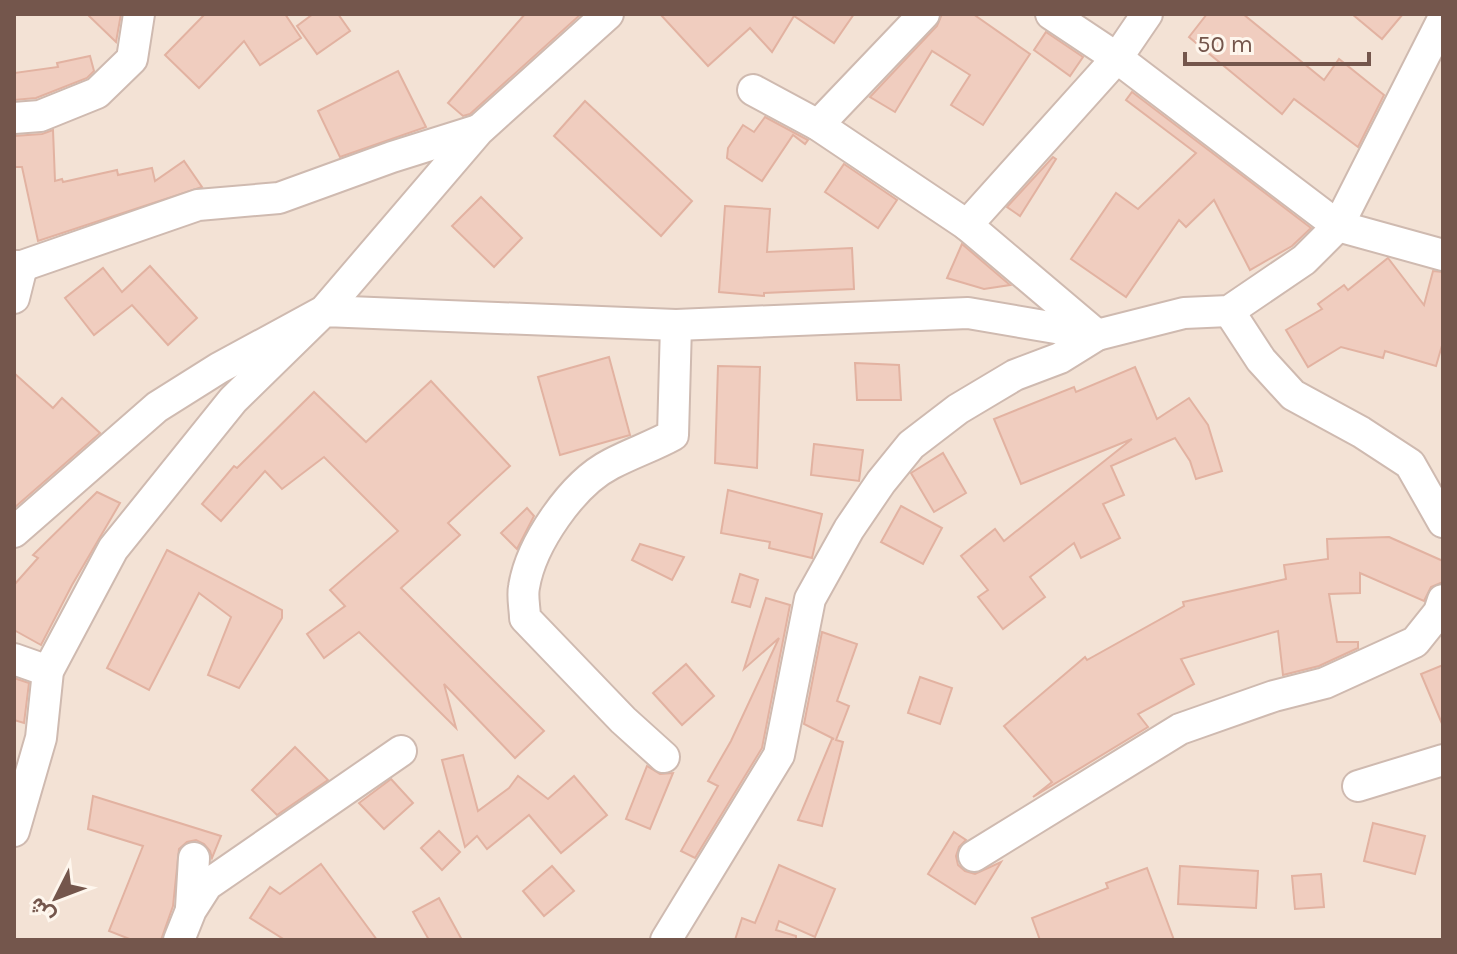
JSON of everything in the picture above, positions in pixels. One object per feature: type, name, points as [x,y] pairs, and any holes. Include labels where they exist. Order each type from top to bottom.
[{"type":"street","points":[[14,118],[40,116],[97,93],[132,59],[139,14]]},
{"type":"street","points":[[14,831],[41,738],[48,671],[113,549],[233,400],[324,311],[479,130],[608,14]]},
{"type":"street","points":[[818,125],[924,14]]},
{"type":"street","points":[[1051,14],[1117,58],[1338,226],[1443,255]]},
{"type":"street","points":[[967,225],[1117,58],[1147,14]]},
{"type":"street","points":[[666,940],[779,755],[810,599],[849,529],[911,445],[958,409],[1015,375],[1060,358],[1097,335],[1184,313],[1229,311],[1304,260],[1338,226],[1437,19]]},
{"type":"street","points":[[753,90],[818,125],[967,225],[1097,335]]},
{"type":"street","points":[[14,298],[18,266],[198,205],[279,198],[392,157],[479,130]]},
{"type":"street","points":[[14,532],[157,407],[219,368],[324,311],[676,325],[968,313],[1097,335]]},
{"type":"street","points":[[1229,311],[1261,360],[1293,395],[1361,432],[1410,464],[1443,522]]},
{"type":"street","points":[[664,757],[623,720],[525,618],[523,588],[536,553],[561,508],[585,481],[611,464],[673,435],[676,325]]},
{"type":"street","points":[[974,856],[1180,729],[1274,696],[1325,683],[1415,642],[1439,612],[1443,600]]},
{"type":"street","points":[[14,659],[48,671]]},
{"type":"street","points":[[179,940],[191,910],[207,885],[401,751]]},
{"type":"street","points":[[1358,786],[1443,760]]},
{"type":"street","points":[[191,910],[194,858]]},
{"type":"shaded area","points":[[14,14],[1443,14],[1443,940],[14,940]]},
{"type":"building","points":[[87,14],[121,14],[116,42]]},
{"type":"building","points":[[205,14],[285,14],[301,38],[260,65],[244,41],[199,88],[165,55]]},
{"type":"building","points":[[313,14],[338,14],[350,31],[317,54],[297,26]]},
{"type":"building","points":[[525,14],[581,14],[470,114],[463,116],[448,103]]},
{"type":"building","points":[[660,14],[854,14],[834,43],[794,16],[772,52],[750,28],[708,66]]},
{"type":"building","points":[[942,14],[973,14],[1030,54],[983,125],[951,105],[970,75],[932,51],[895,112],[870,97],[937,26]]},
{"type":"building","points":[[1207,14],[1243,14],[1324,80],[1339,59],[1384,95],[1358,147],[1294,99],[1282,114],[1189,37]]},
{"type":"building","points":[[1352,14],[1403,14],[1382,39]]},
{"type":"building","points":[[1046,32],[1083,57],[1070,76],[1034,50]]},
{"type":"building","points":[[90,56],[94,71],[87,78],[36,98],[14,100],[14,73],[58,67],[57,63]]},
{"type":"building","points":[[398,71],[426,127],[340,157],[318,111]]},
{"type":"building","points":[[1132,92],[1311,228],[1292,246],[1250,270],[1214,200],[1186,227],[1179,220],[1126,297],[1071,259],[1116,193],[1138,209],[1196,153],[1126,100]]},
{"type":"building","points":[[585,101],[692,201],[661,236],[554,136]]},
{"type":"building","points":[[765,117],[808,140],[805,144],[793,135],[762,181],[727,158],[728,148],[743,125],[754,132]]},
{"type":"building","points":[[53,130],[55,181],[117,170],[118,175],[152,168],[155,181],[184,161],[202,187],[38,241],[22,167],[14,167],[14,136]]},
{"type":"building","points":[[1053,157],[1056,159],[1020,216],[1007,207]]},
{"type":"building","points":[[844,164],[897,200],[878,228],[825,192]]},
{"type":"building","points":[[481,197],[522,238],[494,267],[452,226]]},
{"type":"building","points":[[725,206],[770,209],[767,252],[852,248],[854,289],[764,293],[764,296],[719,292]]},
{"type":"building","points":[[962,244],[1010,285],[984,289],[947,278]]},
{"type":"building","points":[[1388,258],[1424,305],[1433,271],[1443,272],[1443,342],[1436,366],[1385,351],[1383,358],[1341,347],[1308,367],[1286,330],[1322,309],[1318,304],[1344,285],[1348,290]]},
{"type":"building","points":[[150,266],[197,318],[168,345],[132,305],[94,335],[65,298],[103,268],[122,292]]},
{"type":"building","points":[[609,357],[630,435],[560,455],[538,377]]},
{"type":"building","points":[[855,363],[899,365],[901,400],[857,400]]},
{"type":"building","points":[[718,366],[760,367],[757,468],[715,463]]},
{"type":"building","points":[[1135,367],[1157,419],[1189,398],[1208,425],[1222,471],[1196,479],[1190,461],[1175,438],[1111,466],[1124,495],[1103,504],[1120,538],[1081,558],[1074,543],[1030,577],[1045,597],[1003,629],[978,597],[988,590],[961,556],[995,529],[1004,541],[1132,439],[1021,484],[994,419],[1074,387],[1076,392]]},
{"type":"building","points":[[14,373],[53,408],[62,398],[100,433],[14,508]]},
{"type":"building","points":[[431,381],[510,466],[448,523],[460,535],[401,588],[544,731],[515,758],[444,684],[456,728],[359,632],[324,658],[307,634],[345,606],[330,590],[398,531],[324,457],[282,489],[265,471],[221,521],[202,504],[234,466],[237,468],[314,392],[366,442]]},
{"type":"building","points":[[814,444],[863,450],[859,481],[811,475]]},
{"type":"building","points":[[943,453],[966,493],[934,512],[911,473]]},
{"type":"building","points":[[728,490],[822,514],[812,558],[769,548],[770,542],[721,533]]},
{"type":"building","points":[[97,492],[120,503],[41,645],[14,630],[14,585],[38,558],[33,555]]},
{"type":"building","points":[[901,506],[942,528],[923,564],[881,542]]},
{"type":"building","points":[[527,508],[534,516],[517,549],[501,533]]},
{"type":"building","points":[[1389,537],[1443,561],[1443,582],[1431,587],[1424,601],[1360,573],[1360,593],[1329,594],[1337,642],[1358,642],[1358,648],[1319,666],[1283,675],[1278,631],[1181,659],[1194,684],[1138,714],[1148,727],[1033,797],[1052,782],[1004,726],[1085,657],[1087,660],[1184,606],[1183,602],[1286,579],[1284,565],[1328,559],[1327,539]]},
{"type":"building","points":[[640,544],[684,557],[672,580],[632,560]]},
{"type":"building","points":[[167,550],[282,610],[282,618],[239,688],[208,675],[231,617],[199,593],[149,690],[107,668]]},
{"type":"building","points":[[740,574],[758,580],[750,607],[732,602]]},
{"type":"building","points":[[766,598],[790,605],[762,748],[695,858],[681,851],[718,786],[708,781],[731,741],[779,638],[744,669]]},
{"type":"building","points":[[822,632],[857,644],[837,701],[849,706],[836,740],[843,742],[822,826],[798,820],[834,739],[804,724]]},
{"type":"building","points":[[686,664],[714,696],[682,725],[653,693]]},
{"type":"building","points":[[1443,665],[1443,726],[1421,674]]},
{"type":"building","points":[[920,677],[952,688],[940,724],[908,713]]},
{"type":"building","points":[[14,678],[29,683],[24,723],[14,720]]},
{"type":"building","points":[[295,747],[328,780],[277,815],[252,790]]},
{"type":"building","points":[[463,755],[478,811],[509,788],[518,776],[548,799],[574,776],[607,815],[561,853],[529,815],[487,849],[477,836],[465,847],[442,760]]},
{"type":"building","points":[[647,766],[660,774],[673,773],[650,829],[626,819]]},
{"type":"building","points":[[391,779],[413,803],[384,829],[359,803]]},
{"type":"building","points":[[93,796],[221,836],[212,858],[204,844],[196,840],[187,842],[179,849],[173,906],[161,940],[132,940],[109,931],[143,846],[88,829]]},
{"type":"building","points":[[1373,823],[1425,836],[1415,874],[1364,861]]},
{"type":"building","points":[[439,831],[460,852],[442,870],[421,848]]},
{"type":"building","points":[[954,832],[966,840],[956,856],[958,865],[965,871],[975,874],[1001,862],[975,904],[928,874]]},
{"type":"building","points":[[321,864],[377,940],[285,940],[250,918],[270,887],[280,894]]},
{"type":"building","points":[[779,865],[835,889],[815,937],[779,921],[776,930],[796,936],[796,940],[735,940],[742,918],[755,923]]},
{"type":"building","points":[[552,866],[574,891],[544,916],[523,891]]},
{"type":"building","points":[[1180,866],[1258,871],[1256,908],[1178,904]]},
{"type":"building","points":[[1147,868],[1174,940],[1040,940],[1032,918],[1108,888],[1106,883]]},
{"type":"building","points":[[1321,874],[1324,907],[1295,909],[1292,876]]},
{"type":"building","points":[[439,898],[462,940],[429,940],[413,912]]}]
